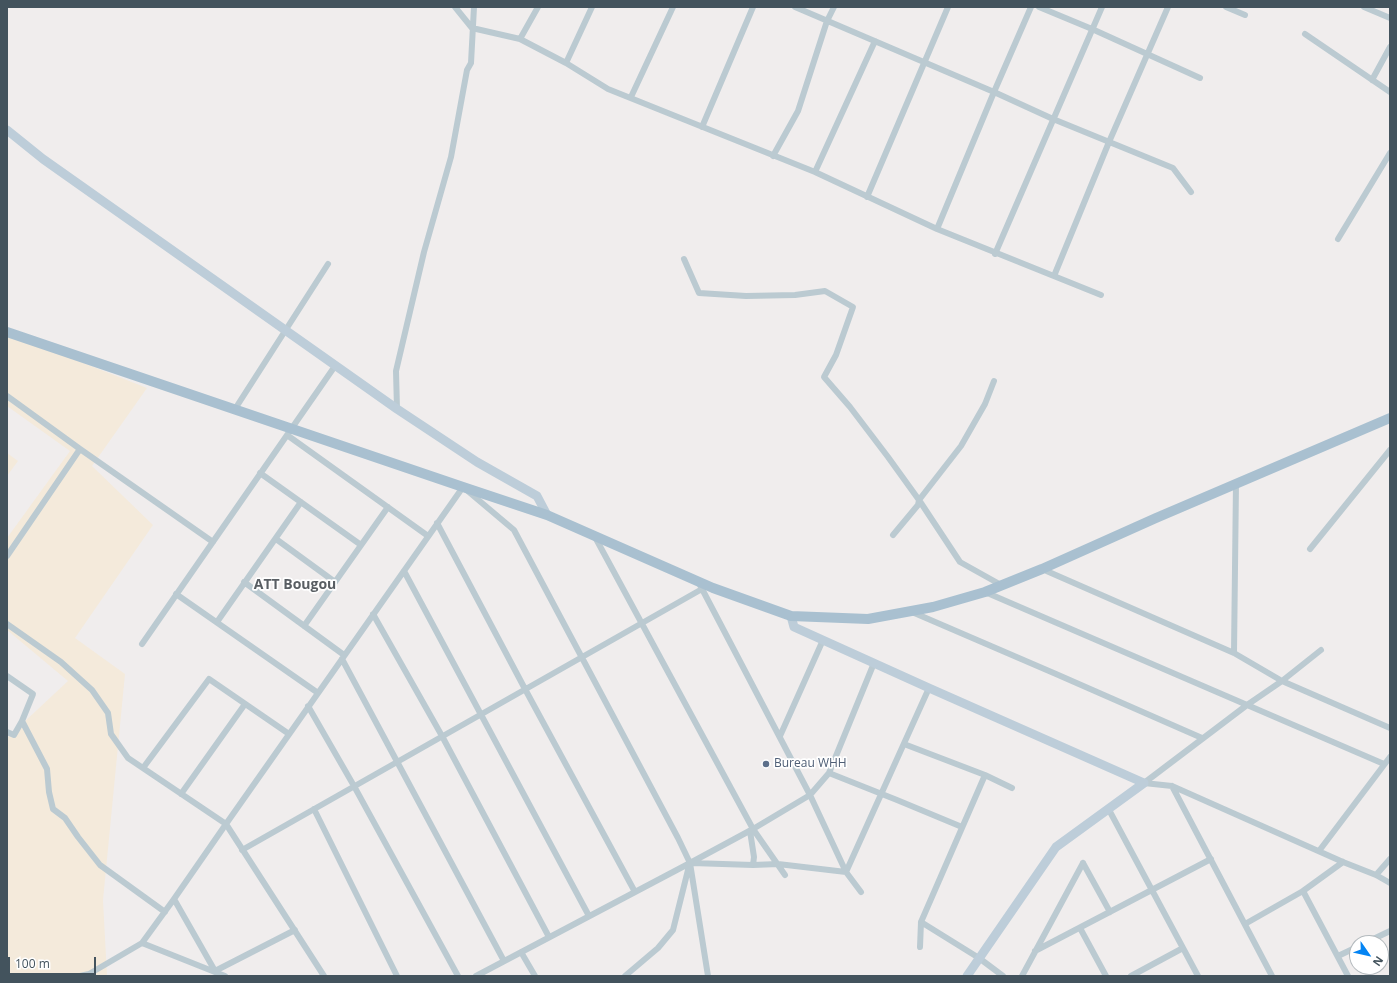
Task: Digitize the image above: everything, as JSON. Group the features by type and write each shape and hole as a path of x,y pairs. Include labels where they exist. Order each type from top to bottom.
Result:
{"main road":[{"path":"7,332 235,409 290,432 547,515 594,535 700,585 713,588 791,616 868,619 933,607 985,592 1042,570 1236,483 1390,418"}],"street":[{"path":"455,7 472,28 520,39 566,63 608,89 815,172 937,229 995,254 1054,276 1101,296"},
{"path":"397,410 396,371 424,252 451,157 467,70 471,63 474,7"},
{"path":"520,39 538,7"},
{"path":"566,63 592,7"},
{"path":"631,98 673,7"},
{"path":"702,127 753,7"},
{"path":"795,7 994,92 1053,119 1173,168 1192,192"},
{"path":"773,156 798,111 834,7"},
{"path":"867,197 948,7"},
{"path":"937,229 1031,7"},
{"path":"1038,7 1092,29 1200,78"},
{"path":"995,254 1102,7"},
{"path":"1054,276 1109,142 1149,54 1168,7"},
{"path":"1226,7 1245,15"},
{"path":"1364,7 1390,18"},
{"path":"1305,34 1390,92"},
{"path":"815,172 876,41"},
{"path":"1372,80 1390,47"},
{"path":"7,130 43,159 397,410 477,462 537,496 547,515"},
{"path":"1338,239 1390,153"},
{"path":"684,260 699,292 746,296 795,295 825,291 853,307 836,355 824,377 869,432 919,500 960,562 1003,586"},
{"path":"235,409 328,264"},
{"path":"142,644 335,366"},
{"path":"893,535 918,505 919,500 962,446 985,404 994,381"},
{"path":"7,396 213,542"},
{"path":"290,432 428,536"},
{"path":"7,556 80,449"},
{"path":"1310,549 1390,450"},
{"path":"260,474 361,545"},
{"path":"1234,653 1236,483"},
{"path":"80,976 89,974 142,943 166,912 308,706 463,487 514,530 690,863 708,976"},
{"path":"217,622 301,502"},
{"path":"304,626 388,507"},
{"path":"437,523 635,892"},
{"path":"594,535 752,830 785,875"},
{"path":"276,539 335,582"},
{"path":"1042,570 1234,653 1282,680 1390,728"},
{"path":"404,571 590,916"},
{"path":"244,582 343,657 397,762 504,961"},
{"path":"242,850 642,623 700,585 780,736 810,795 846,872 861,892"},
{"path":"985,592 1384,764"},
{"path":"176,594 318,693"},
{"path":"910,612 1202,738"},
{"path":"373,614 442,736 549,937"},
{"path":"791,616 794,627 930,688 1144,783 1172,786 1343,862 1376,875 1390,883"},
{"path":"7,624 61,662 92,690 108,713 111,734 128,758 226,824 324,976"},
{"path":"780,736 823,640"},
{"path":"967,976 1056,846 1144,783 1321,650"},
{"path":"476,976 752,830 810,795 829,773 874,663"},
{"path":"7,676 33,694 22,721 14,735 7,732"},
{"path":"144,768 209,679 289,734"},
{"path":"846,872 930,688"},
{"path":"181,794 245,704"},
{"path":"308,706 354,786 458,976"},
{"path":"22,721 47,769 49,792 53,809 65,818 100,865 166,912"},
{"path":"904,744 985,775 1012,788"},
{"path":"1319,851 1390,757"},
{"path":"829,773 962,827"},
{"path":"920,947 921,922 985,775"},
{"path":"1172,786 1272,976"},
{"path":"1108,808 1198,976"},
{"path":"314,809 397,976"},
{"path":"752,830 754,857 753,865"},
{"path":"1035,951 1211,859"},
{"path":"1376,875 1390,859"},
{"path":"1245,924 1303,891 1343,862"},
{"path":"690,863 753,865 778,864 846,872"},
{"path":"625,976 658,948 673,930 690,863"},
{"path":"1022,976 1083,863 1110,912"},
{"path":"1303,891 1348,976"},
{"path":"174,899 215,971"},
{"path":"921,922 979,958 1003,976"},
{"path":"1080,928 1106,976"},
{"path":"215,971 295,930"},
{"path":"142,943 225,976"},
{"path":"1131,976 1183,948"},
{"path":"1338,956 1349,951"},
{"path":"521,952 535,976"}],"sand":[{"path":"7,333 147,388 92,466 153,525 75,638 125,674 103,900 107,976 7,976 7,738 68,681 7,630 7,538 70,451 7,406"},
{"path":"7,453 18,461 7,476"}],"place":[{"name":"Bureau WHH","path":"766,764"}],"district":[{"name":"ATT Bougou","path":"295,585"}]}
